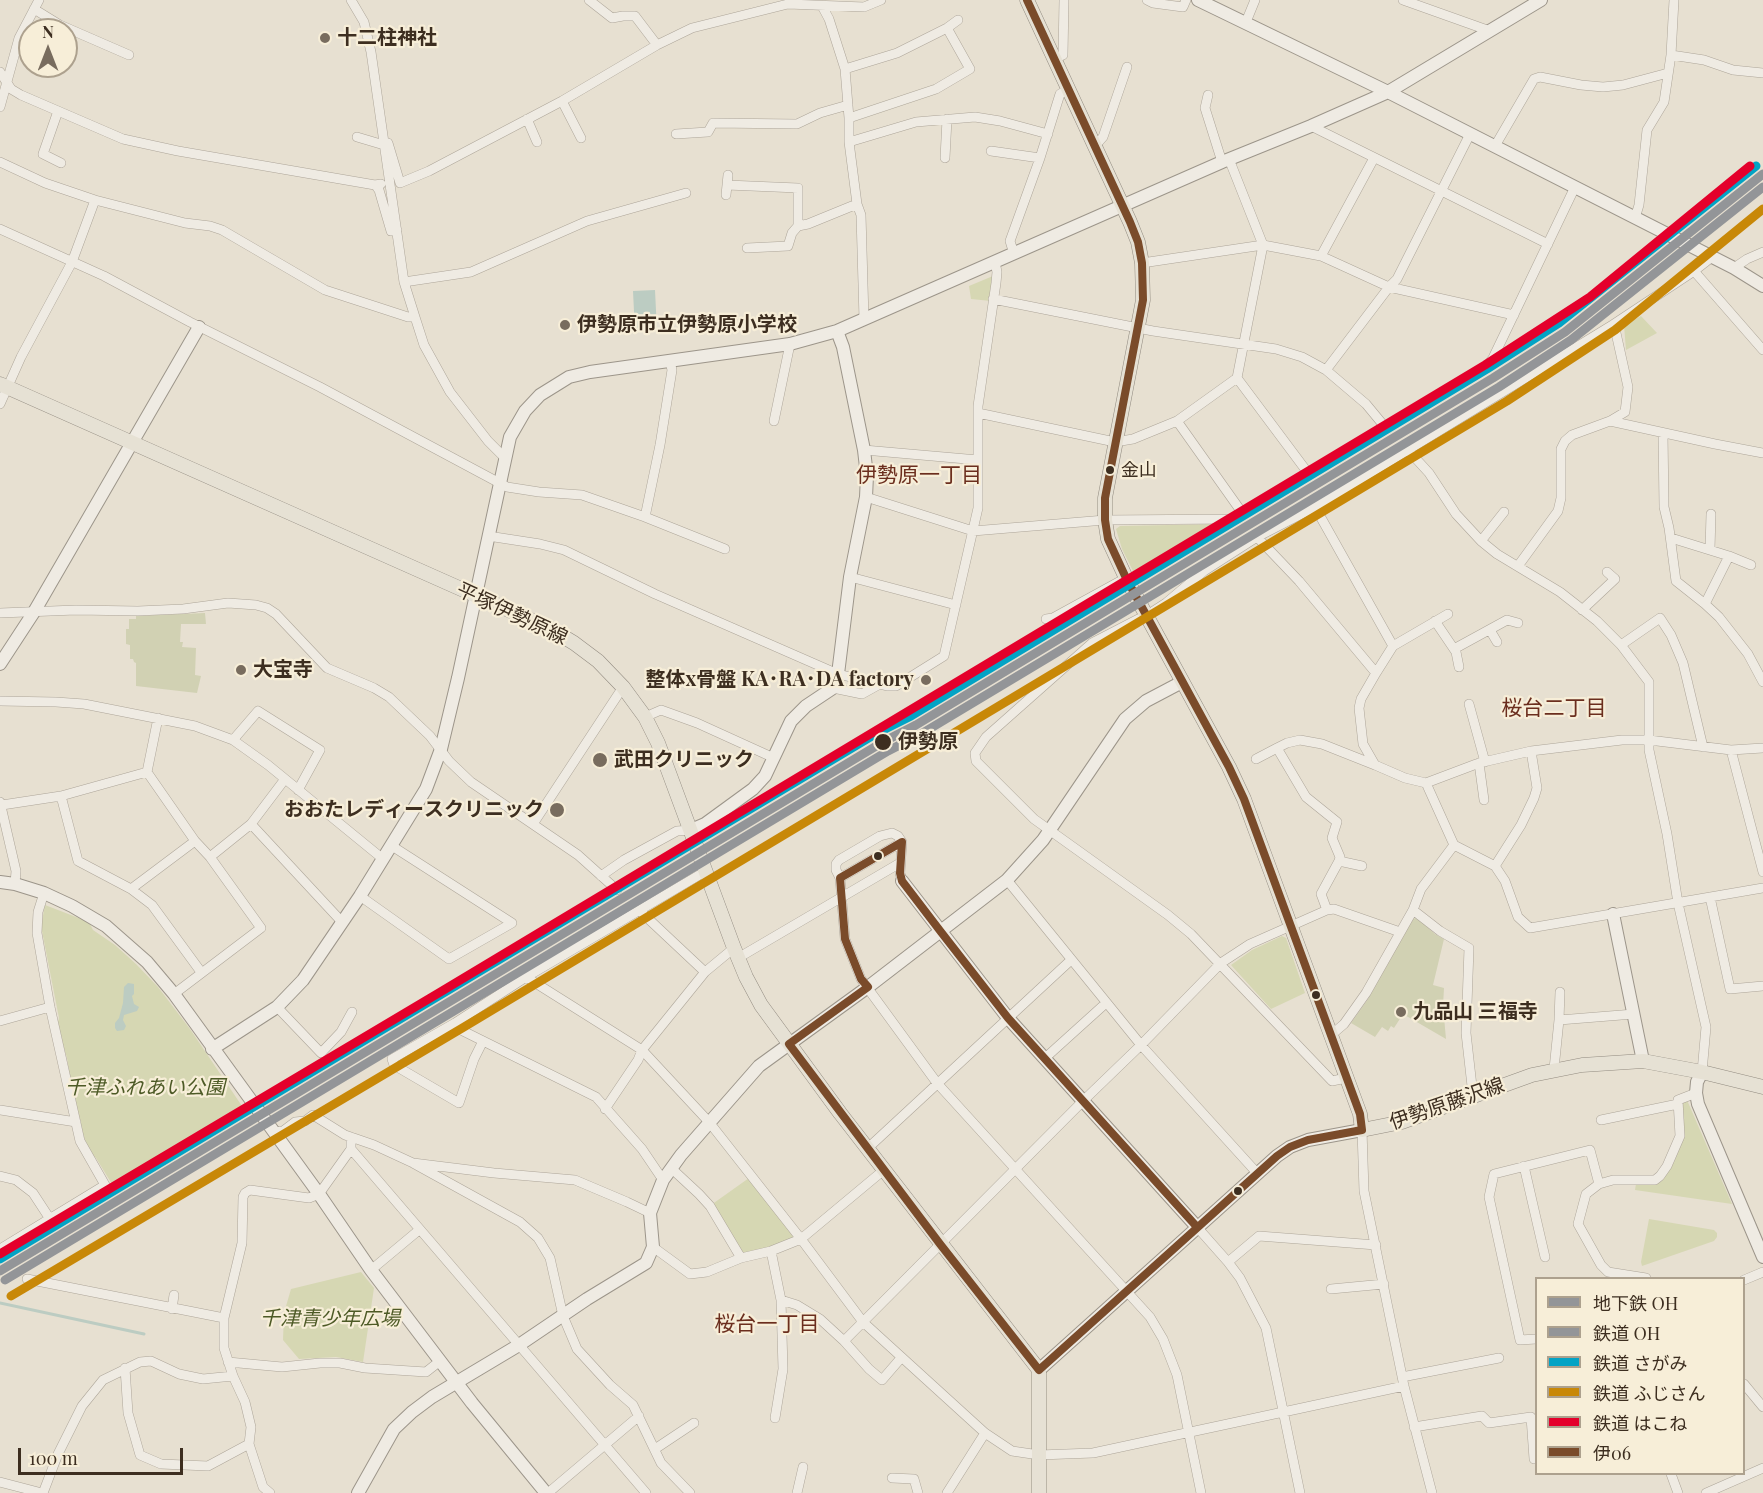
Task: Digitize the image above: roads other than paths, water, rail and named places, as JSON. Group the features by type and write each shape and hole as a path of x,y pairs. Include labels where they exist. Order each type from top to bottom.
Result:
{"main road":[{"path":"1027,0 1138,242 1142,263 1143,300 1104,498 1104,520 1108,539 1126,578"},
{"name":"平塚伊勢原線","path":"3,386 549,628 598,661 623,687 645,717 658,743 736,953 761,1005 940,1244 1039,1370"},
{"name":"伊勢原藤沢線","path":"1126,578 1244,799 1360,1114 1362,1130 1402,1122 1473,1095 1554,1069 1604,1062 1643,1061 1763,1087"},
{"path":"1039,1370 1039,1493"}],"street":[{"path":"0,107 19,38 39,0"},
{"path":"351,0 364,22 371,52 404,282 424,345 450,392 488,441 504,457"},
{"path":"589,0 612,18 635,16 657,45"},
{"path":"357,137 388,144 400,183 429,171 562,101 657,45 692,28 791,2 822,6 864,7 881,0"},
{"path":"1054,58 1063,55 1064,0"},
{"path":"1147,0 1183,7 1186,0"},
{"path":"1198,0 1495,146 1734,268 1763,286"},
{"path":"1245,22 1255,0"},
{"path":"1403,0 1490,31"},
{"path":"212,1049 278,1006 303,980 360,896 426,789 441,749 510,437 519,419 531,403 548,388 569,377 590,372 790,344 837,331 1388,92 1541,0"},
{"path":"1635,218 1639,205 1647,130 1664,102 1671,55 1674,0"},
{"path":"822,6 829,19 845,69 849,142 856,204 861,215 864,319"},
{"path":"34,9 60,25 129,55"},
{"path":"845,69 897,53 947,28 958,20"},
{"path":"849,118 936,89 970,69 947,28"},
{"path":"1671,55 1704,60 1733,70 1763,73"},
{"path":"1095,146 1103,137 1126,67"},
{"path":"0,72 11,89 21,96 123,139 150,146 378,184 391,231 398,230"},
{"path":"1495,146 1534,79 1540,77 1603,87 1623,85 1668,73"},
{"path":"1014,254 1010,242 1060,94 1069,89"},
{"path":"978,413 1115,442 1133,439 1176,421 1237,378 1263,245 1205,108 1208,95"},
{"path":"562,101 580,138"},
{"path":"676,134 708,132 713,123 797,124 820,113 848,105"},
{"path":"54,161 43,154 58,111"},
{"path":"849,142 916,122 975,117 1048,134"},
{"path":"527,119 537,142"},
{"path":"945,158 947,119"},
{"path":"1311,126 1548,243"},
{"path":"1326,370 1397,279 1470,134"},
{"path":"991,151 1040,158"},
{"path":"1320,256 1374,158"},
{"path":"0,162 45,183 95,200 222,230 325,290 408,317 415,317"},
{"path":"727,185 798,188 798,226"},
{"path":"866,497 973,531 1104,520 1234,519 1487,366 1494,358 1575,187"},
{"path":"404,282 471,272 587,221 686,194"},
{"path":"0,404 3,386 72,262 95,200"},
{"path":"747,248 788,246 792,233 798,226 856,204"},
{"path":"0,229 104,276 199,327 320,387 507,487 582,495 645,517 724,549"},
{"path":"1142,263 1263,245 1320,256 1389,287 1514,315"},
{"path":"780,247 780,257"},
{"path":"1734,268 1763,252"},
{"path":"1346,1078 1332,1081 1221,963 1168,915 1049,831 976,760 975,753 986,737 1092,643 1166,603 1203,572 1257,537 1314,507 1614,324 1694,271 1706,254"},
{"path":"488,536 564,550 676,604 838,674 896,686 944,656 956,605 978,508 978,413 997,272 995,262"},
{"path":"1694,271 1763,350"},
{"path":"993,299 1138,328 1276,349 1326,370 1366,404 1385,427"},
{"path":"1518,566 1558,511 1562,498 1561,449 1566,441 1572,435 1610,421 1625,412 1628,387 1614,324"},
{"path":"0,664 34,612 199,327"},
{"path":"601,876 624,860 677,831 691,830 705,824 753,789 765,776 786,731 798,714 833,688 838,674 850,577 866,497 867,476 864,450 843,347 837,331"},
{"path":"774,421 790,344"},
{"path":"645,517 660,445 672,370 670,361"},
{"path":"1237,378 1308,473"},
{"path":"1176,421 1243,514"},
{"path":"1610,421 1763,453"},
{"path":"1663,433 1664,507 1671,538 1676,581 1706,604 1748,654 1763,682"},
{"path":"864,450 978,459"},
{"path":"1408,450 1429,473 1456,514 1481,541 1497,554 1560,592 1582,610 1621,645 1649,682 1649,750 1667,834 1678,903 1706,1027 1702,1072 1697,1082 1698,1104 1763,1257"},
{"path":"1314,507 1393,646"},
{"path":"1481,541 1504,512"},
{"path":"1710,549 1711,514"},
{"path":"1257,537 1299,581 1376,673"},
{"path":"1671,538 1710,549 1751,565"},
{"path":"1706,604 1729,556"},
{"path":"850,577 956,605"},
{"path":"1046,619 1053,618 1126,578"},
{"path":"1582,610 1615,579"},
{"path":"0,613 138,611 183,609 228,603 267,608 276,614 327,668 389,697 430,736 449,761 471,782 578,855 617,890"},
{"path":"1375,765 1363,744 1359,708 1361,699 1393,646 1448,614"},
{"path":"1621,645 1660,618 1671,635 1683,663 1703,747"},
{"path":"1454,649 1507,620 1518,623"},
{"path":"1435,621 1454,649 1459,667"},
{"path":"1490,630 1497,642"},
{"path":"358,1493 394,1429 412,1412 646,1263 653,1247 650,1213 663,1180 709,1122 759,1066 868,987 1007,880 1049,831 1125,719 1146,701 1182,682"},
{"path":"833,688 862,694 880,684"},
{"path":"533,824 623,687"},
{"path":"0,701 84,704 195,726 233,740 383,859"},
{"path":"1469,704 1482,763 1484,800"},
{"path":"645,717 661,710 697,723 774,758"},
{"path":"233,740 258,711 320,750 298,790"},
{"path":"158,718 147,772 195,841 210,857 261,928 174,994"},
{"path":"1256,759 1287,742 1300,740 1322,744 1405,778 1426,783 1482,763 1531,751 1622,740 1649,740 1731,750 1763,748"},
{"path":"1277,748 1306,797 1335,815 1337,822 1332,838 1340,857 1321,894 1327,910"},
{"path":"1731,750 1763,872"},
{"path":"1495,866 1521,825 1534,798 1537,788 1531,751"},
{"path":"15,884 16,871 1,803 61,796 147,772"},
{"path":"210,857 251,824 285,779"},
{"path":"1426,783 1454,845 1495,866 1505,881 1518,917 1530,928 1763,888"},
{"path":"61,796 78,861 131,889 152,905 201,972"},
{"path":"251,824 342,922"},
{"path":"902,880 900,864 902,842 898,836 889,832 839,860 836,864 840,878 845,939 861,979 937,1083 1149,1317 1167,1347 1177,1375 1201,1493"},
{"path":"131,889 195,841"},
{"path":"840,878 902,842"},
{"path":"1330,1036 1344,1024 1366,993 1413,910 1427,880 1454,845"},
{"path":"360,896 449,959 512,923 392,846"},
{"path":"1339,861 1362,866"},
{"path":"605,1109 642,1050 705,972 736,953 842,899 900,864"},
{"path":"483,1041 459,1102 394,1065 392,1059 706,871"},
{"path":"885,872 902,880 1008,1018 1228,1262 1250,1295 1266,1328 1300,1493"},
{"path":"1007,880 1141,1045 1257,1173"},
{"path":"0,882 44,893 72,906 106,926 147,962 174,994 319,1194 371,1270 440,1361 547,1493 639,1416"},
{"path":"0,1249 105,1185 80,1141 50,1007 37,933 38,912 44,893"},
{"path":"1710,897 1730,989 1763,986"},
{"path":"844,1341 1221,963 1250,944 1327,910 1334,909 1400,932"},
{"path":"1413,910 1440,932 1469,948 1466,1033 1473,1095"},
{"path":"640,911 705,972"},
{"path":"1613,914 1643,1061"},
{"path":"868,1148 1071,960"},
{"path":"526,977 642,1050 709,1122 863,1322 985,1432 1012,1451 1039,1455 1093,1453 1285,1413 1499,1358"},
{"path":"1554,1069 1560,992"},
{"path":"1044,1059 1106,1003"},
{"path":"278,1006 321,1053 341,1032 352,1012"},
{"path":"0,1021 50,1007"},
{"path":"1559,1020 1634,1014"},
{"path":"455,1023 463,1031 596,1097 642,1149 663,1180"},
{"path":"1640,1277 1608,1272 1601,1265 1578,1224 1587,1194 1599,1184 1613,1180 1655,1179 1660,1176 1680,1136 1678,1100 1696,1093"},
{"path":"1601,1120 1678,1104"},
{"path":"0,1110 76,1122"},
{"path":"274,1132 283,1131 295,1122 313,1115 351,1137 413,1163 512,1217 538,1238 550,1258 563,1316 577,1349 633,1405 661,1462 690,1493"},
{"path":"1039,1370 1276,1156 1300,1143 1319,1137 1362,1130 1364,1191 1403,1381 1432,1493"},
{"path":"270,1493 263,1486 249,1444 251,1427 245,1402 224,1348 224,1318 242,1244 243,1197 245,1192 256,1190 309,1198 319,1194 351,1149 351,1137"},
{"path":"351,1149 646,1493"},
{"path":"1535,1339 1520,1340 1489,1197 1494,1174 1590,1150 1599,1184"},
{"path":"413,1163 575,1180 650,1213"},
{"path":"1524,1166 1531,1216 1546,1257 1534,1260"},
{"path":"671,1168 710,1206 741,1258"},
{"path":"653,1247 690,1274 707,1272 741,1258 771,1251 801,1239 885,1169"},
{"path":"0,1176 16,1180 33,1193 50,1219"},
{"path":"371,1270 419,1230"},
{"path":"1228,1262 1259,1236 1376,1245"},
{"path":"771,1251 781,1300 783,1369 775,1418"},
{"path":"1745,1279 1763,1272"},
{"path":"60,1286 63,1275"},
{"path":"27,1279 224,1318"},
{"path":"1330,1289 1384,1284"},
{"path":"116,1297 118,1287"},
{"path":"172,1309 174,1295"},
{"path":"781,1300 797,1305 820,1319 844,1341 868,1369 882,1380 901,1358"},
{"path":"0,1482 42,1493 82,1406 103,1380 125,1368 140,1362 151,1361 179,1374 203,1379 233,1376"},
{"path":"228,1362 282,1367 320,1363 340,1364 426,1372 440,1361"},
{"path":"125,1368 128,1413 140,1455 161,1464 208,1466 249,1444"},
{"path":"1745,1386 1763,1407"},
{"path":"1414,1427 1482,1416 1489,1423 1531,1417 1534,1459"},
{"path":"655,1449 694,1423"},
{"path":"947,1493 985,1432"},
{"path":"797,1493 803,1467"},
{"path":"1706,1493 1724,1489 1763,1468"},
{"path":"1672,1475 1678,1493"},
{"path":"892,1478 914,1479 918,1493"}],"waterway":[{"path":"0,1303 144,1334"}],"metro line":[{"name":"OH","path":"0,1271 1493,378 1565,332 1763,174"}],"rail line":[{"name":"はこね","path":"0,1254 1485,365 1590,297 1750,166"},
{"name":"さがみ","path":"0,1259 877,733 911,716 1487,369 1559,323 1756,166"},
{"name":"OH","path":"5,1280 1499,387 1571,340 1763,187"},
{"name":"ふじさん","path":"11,1296 1507,401 1615,330 1763,209"}],"place":[{"name":"十二柱神社","path":"325,38"},
{"name":"伊勢原市立伊勢原小学校","path":"565,325"},
{"name":"金山","path":"1110,470"},
{"name":"大宝寺","path":"241,670"},
{"name":"整体x骨盤 KA･RA･DA factory","path":"926,680"},
{"name":"伊勢原","path":"883,742"},
{"name":"武田クリニック","path":"600,760"},
{"name":"おおたレディースクリニック","path":"557,810"},
{"name":"九品山 三福寺","path":"1401,1012"}],"district":[{"name":"伊勢原一丁目","path":"919,475"},
{"name":"桜台二丁目","path":"1554,708"},
{"name":"桜台一丁目","path":"767,1324"}],"park label":[{"name":"千津ふれあい公園","path":"145,1088"},
{"name":"千津青少年広場","path":"330,1319"}]}
